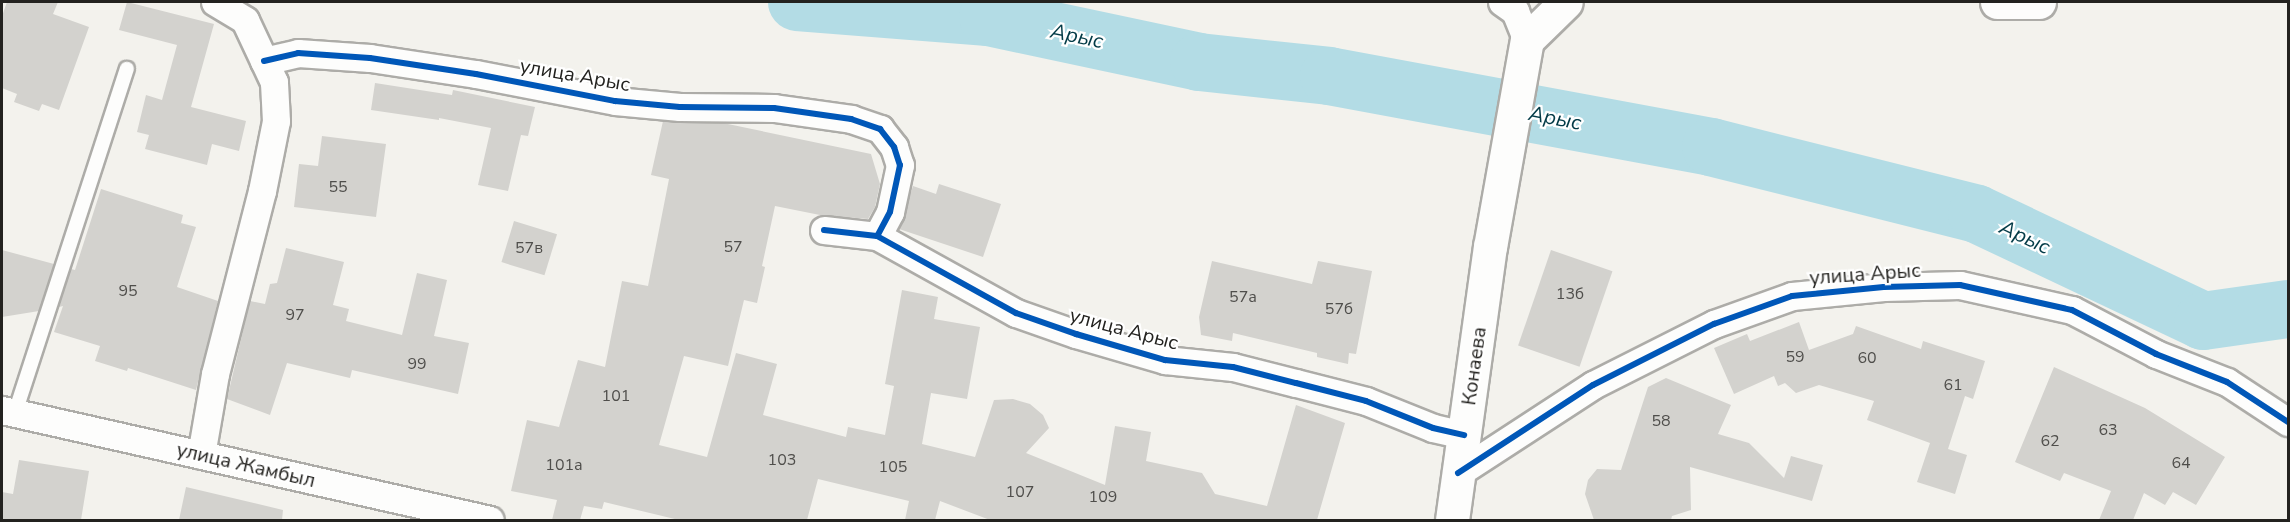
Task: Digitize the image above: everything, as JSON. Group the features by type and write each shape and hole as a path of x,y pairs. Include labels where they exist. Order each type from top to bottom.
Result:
{"street":[{"path":"201,455 215,374 262,191 276,121 274,82 245,20 215,2"},
{"path":"1502,2 1515,11 1527,40 1566,2"},
{"path":"1997,2 2039,2"},
{"name":"Конаева","path":"1452,520 1491,247 1527,40"},
{"name":"улица Арыс","path":"264,61 298,53 370,58 476,74 615,101 680,106 774,108 851,119 880,129 894,147 900,165 890,212 878,236"},
{"name":"улица Арыс","path":"824,230 878,236 1016,313 1076,334 1165,360 1233,366 1296,382 1366,401 1432,428 1464,435"},
{"name":"улица Арыс","path":"1458,473 1593,385 1714,324 1792,296 1884,287 1960,285 2072,310 2156,354 2227,382 2289,422"},
{"name":"улица Жамбыл","path":"8,411 490,520"}],"lane":[{"path":"8,411 127,69"}],"building":[{"path":"7,2 58,2 53,14 89,27 59,110 42,104 39,111 14,102 17,94 2,88 2,16"},
{"path":"127,2 214,24 191,107 246,121 239,151 212,144 207,165 145,149 149,135 137,132 146,95 162,100 177,45 119,30"},
{"path":"375,83 452,95 453,90 535,107 528,136 521,135 508,191 478,185 491,128 439,118 439,120 371,110"},
{"path":"663,121 723,123 871,154 880,184 875,207 868,219 820,215 775,206 762,266 765,267 757,303 744,300 728,366 684,356 659,445 707,457 736,353 777,364 763,415 846,437 848,427 885,435 894,386 885,384 902,290 938,297 934,319 980,327 967,399 931,393 922,444 975,457 994,400 1013,399 1030,404 1043,415 1049,428 1026,453 1105,485 1115,426 1151,432 1146,461 1202,473 1215,494 1267,506 1296,405 1345,423 1317,520 990,520 940,501 935,520 905,520 909,501 818,479 807,520 679,520 604,502 602,509 584,506 580,520 552,520 557,500 511,491 527,420 559,427 578,360 605,367 622,281 648,286 669,179 651,175"},
{"path":"322,136 386,144 376,217 294,207 299,164 318,166"},
{"path":"939,184 1001,204 983,257 899,229 913,186 936,194"},
{"path":"101,189 183,215 181,223 196,227 177,287 218,301 196,390 128,368 127,371 95,361 100,346 54,332 63,306 59,307 71,269 75,270"},
{"path":"514,221 557,234 544,275 501,262"},
{"path":"286,248 344,262 333,305 349,309 346,321 402,335 417,273 447,280 434,336 469,343 458,394 352,370 350,378 287,363 270,415 227,399 250,301 265,304 270,284 277,283"},
{"path":"2,250 54,264 39,311 2,317"},
{"path":"1551,250 1612,271 1580,367 1518,345"},
{"path":"1212,261 1312,284 1318,261 1372,271 1356,354 1349,353 1348,364 1317,357 1317,353 1233,333 1232,341 1201,335 1199,317"},
{"path":"1799,322 1809,350 1853,334 1856,326 1921,349 1923,341 1985,361 1973,399 1965,396 1948,449 1967,455 1955,494 1917,482 1930,443 1867,420 1874,401 1819,385 1796,393 1785,383 1778,386 1774,376 1734,394 1714,348 1747,334 1750,341"},
{"path":"2054,367 2145,408 2225,457 2196,505 2173,492 2165,505 2144,493 2133,520 2099,520 2111,491 2064,473 2060,481 2015,462"},
{"path":"1666,378 1731,405 1718,434 1749,443 1784,478 1791,456 1823,465 1812,501 1690,467 1691,510 1672,516 1671,520 1594,520 1585,494 1588,480 1597,469 1621,470 1648,387"},
{"path":"19,460 89,471 81,520 2,520 2,492 13,494"},
{"path":"186,487 283,510 282,520 179,520"}],"waterway":[{"name":"Арыс","path":"797,2 988,17 1199,62 1329,76 1711,147 1977,214 2203,321 2288,309"}],"cycle path":[{"path":"264,61 298,53 370,58 476,74 615,101 680,107 774,108 851,119 880,129 894,147 900,165 890,212 877,236"},
{"path":"824,230 877,236 1016,313 1076,334 1165,360 1233,367 1366,401 1433,428 1464,435"},
{"path":"1458,473 1593,385 1714,324 1792,296 1884,287 1960,285 2072,310 2156,354 2227,382 2288,422"}]}
